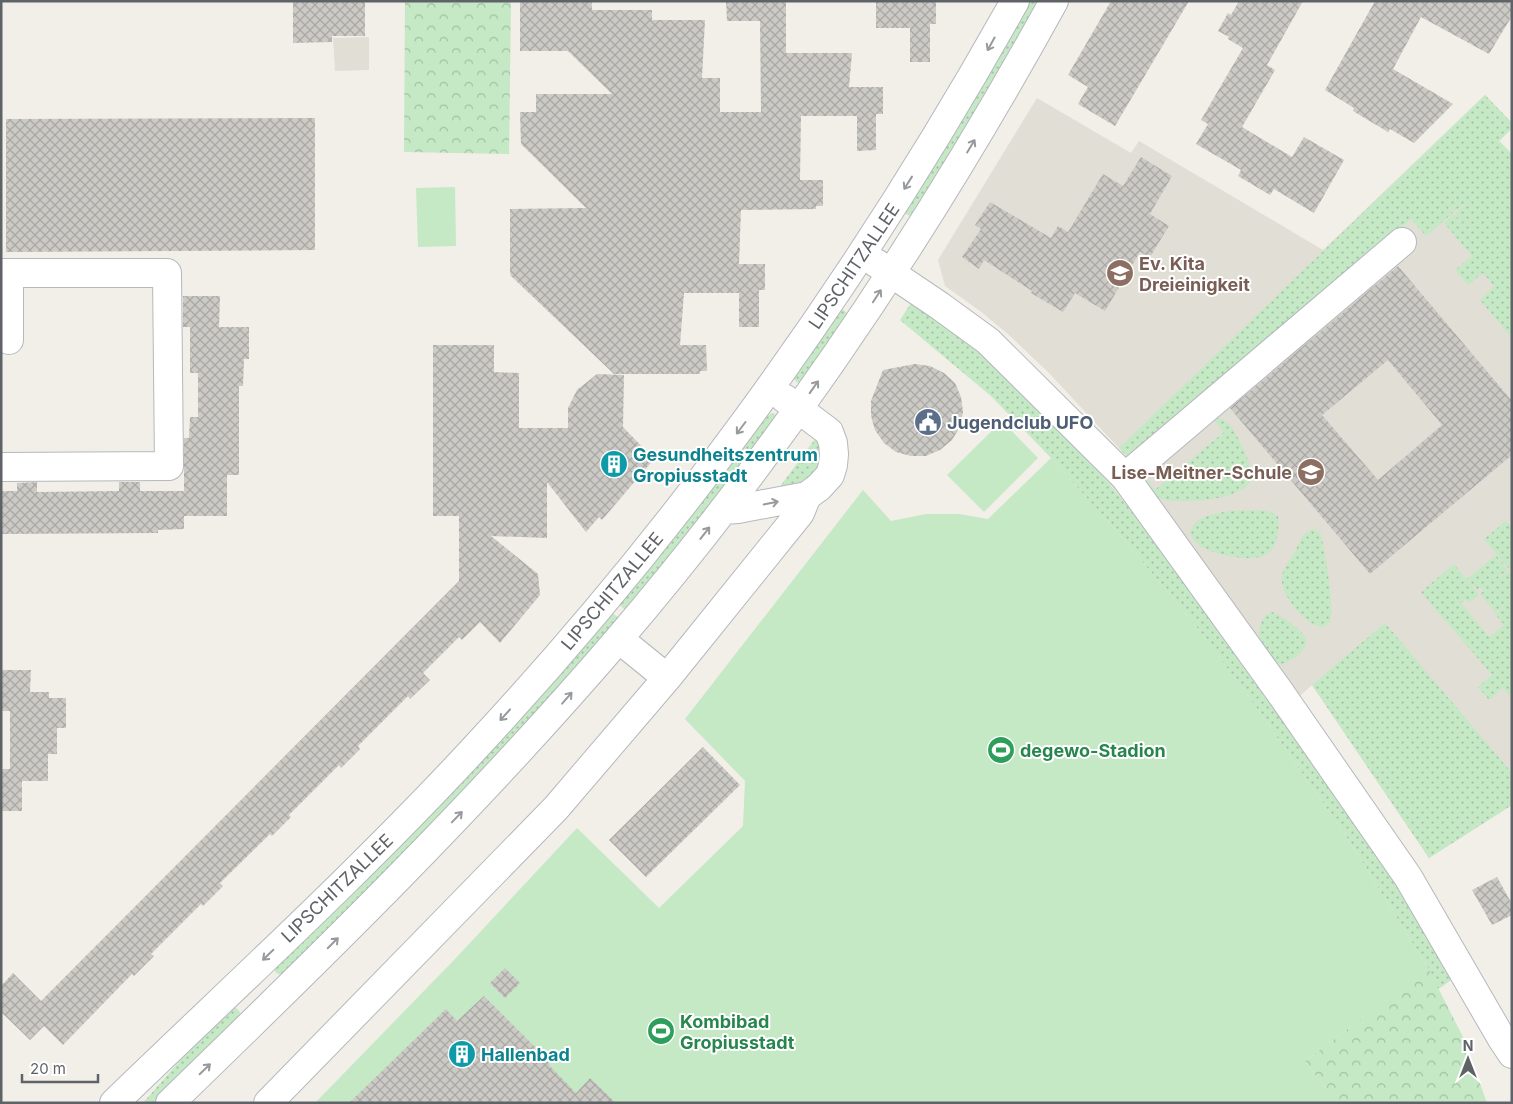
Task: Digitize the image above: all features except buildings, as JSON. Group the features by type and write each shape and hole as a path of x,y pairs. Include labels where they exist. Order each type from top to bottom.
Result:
{"street":[{"name":"LIPSCHITZALLEE","path":"114,1103 373,854 423,803 538,679 606,601 658,537 770,388 862,254 943,126 1015,1"},
{"name":"LIPSCHITZALLEE","path":"170,1103 271,1005 494,779 618,639 722,510 799,409 892,273 992,111 1054,1"},
{"path":"1125,477 1402,242"},
{"path":"862,254 988,341 1125,477 1279,691 1408,877 1512,1054"},
{"path":"1,466 169,466 167,273 5,273 8,340"},
{"path":"722,510 738,509 807,496 820,487 830,475 834,465 833,443 829,432 770,388"},
{"path":"268,1103 556,808 667,678 800,513 807,496"},
{"path":"618,639 667,678"},
{"path":"243,979 271,1005"}],"shaded area":[{"path":"369,37 369,70 335,71 333,38"},
{"name":"Lise-Meitner-Schule","path":"1485,95 1512,123 1512,128 1499,141 1512,154 1512,805 1429,858 1312,685 1282,712 1152,535 1104,477 1127,457 1049,373 1009,335 945,286 938,260 1037,98 1131,153 1139,141 1323,250"}],"green space":[{"path":"405,1 511,1 509,154 404,152"},
{"path":"1028,1 1041,1 913,218 903,212"},
{"path":"1485,95 1512,123 1512,128 1499,141 1512,154 1512,338 1480,300 1494,286 1483,273 1468,285 1455,270 1472,256 1444,223 1454,214 1466,227 1455,213 1465,205 1454,212 1449,207 1453,213 1426,236 1411,219 1128,458 1119,448"},
{"path":"455,187 456,246 418,247 416,188"},
{"path":"913,300 939,318 995,365 1091,462 1152,535 1346,807 1457,976 1337,1060 1326,1046 1428,968 1346,836 1251,700 1193,622 1113,527 1051,458 991,396 900,320"},
{"path":"840,308 850,315 801,383 798,383 793,378"},
{"path":"772,413 776,415 777,419 627,611 618,604 762,420"},
{"path":"1219,418 1230,425 1243,449 1251,474 1251,479 1246,486 1237,492 1208,500 1164,500 1149,493 1143,475 1155,490 1224,432 1213,419"},
{"path":"1002,421 1038,458 984,512 947,475"},
{"path":"819,437 821,440 821,458 818,470 810,479 798,485 779,488 815,439"},
{"name":"degewo-Stadion","path":"1051,458 1113,527 1193,622 1251,700 1346,836 1428,968 1305,1061 1327,1091 1327,1103 315,1103 455,959 577,828 659,908 743,826 745,781 685,719 863,490 891,521 926,514 959,514 988,519"},
{"path":"1246,510 1268,511 1278,516 1278,528 1274,545 1263,556 1245,558 1220,554 1208,550 1192,538 1191,530 1193,526 1204,517"},
{"path":"1506,521 1512,528 1512,567 1509,569 1484,539"},
{"path":"1310,530 1316,530 1321,534 1330,585 1331,617 1327,625 1321,626 1312,623 1294,607 1282,585 1284,569 1303,537"},
{"path":"1496,555 1508,570 1498,579 1509,571 1512,574 1512,699 1503,688 1489,700 1478,687 1492,675 1421,592 1454,564 1479,595 1469,603 1466,599 1461,603 1489,637 1504,625 1495,614 1506,605 1495,612 1480,594 1484,591 1480,587 1477,590 1467,579"},
{"path":"611,612 620,619 431,828 281,975 276,973 274,968"},
{"path":"1272,612 1296,627 1306,639 1301,652 1291,660 1281,664 1276,664 1267,654 1260,640 1260,625 1265,617"},
{"path":"1385,623 1512,773 1512,805 1429,858 1312,685"},
{"path":"1428,968 1464,1039 1487,1103 1327,1103 1327,1091 1305,1061"},
{"path":"230,1008 236,1008 240,1012 241,1017 155,1103 143,1103 184,1056"}],"place":[{"name":"Ev. Kita Dreieinigkeit","path":"1120,273"},
{"name":"Jugendclub UFO","path":"928,422"},
{"name":"Gesundheitszentrum Gropiusstadt","path":"614,464"},
{"name":"Lise-Meitner-Schule","path":"1311,472"},
{"name":"degewo-Stadion","path":"1001,750"},
{"name":"Kombibad Gropiusstadt","path":"661,1031"},
{"name":"Hallenbad","path":"462,1054"}]}
